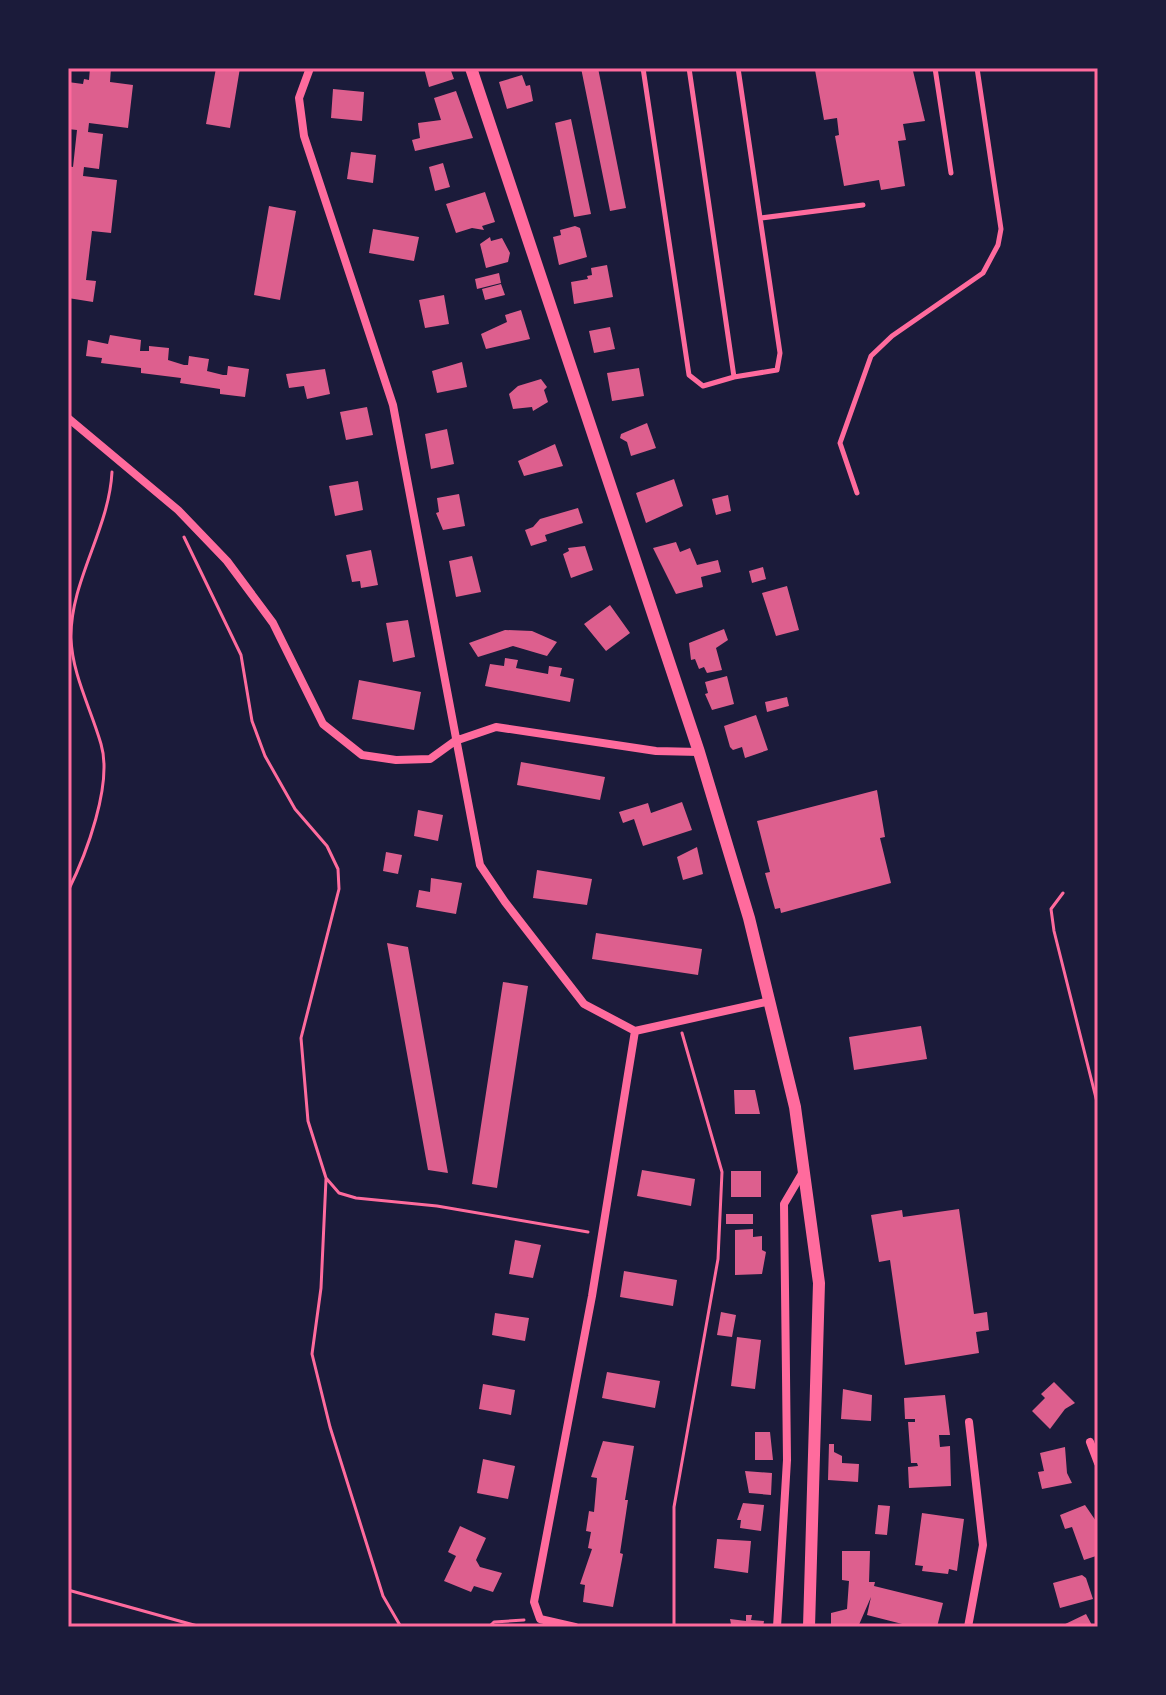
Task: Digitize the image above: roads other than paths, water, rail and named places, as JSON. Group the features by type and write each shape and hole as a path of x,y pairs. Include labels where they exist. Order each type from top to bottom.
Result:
{"street":[{"path":"310,68 299,98 304,136 393,405 480,865 584,1004 635,1031 770,1001"},
{"path":"471,68 699,752 770,1001 795,1107 819,1298 809,1627"},
{"path":"68,418 178,510 227,561 273,623 323,724 362,755 396,760 430,759 455,741 496,727 656,751 699,752"},
{"path":"575,1627 540,1619 534,1602 592,1296 635,1031"},
{"path":"777,1627 787,1460 784,1204 804,1170"},
{"path":"968,1627 983,1545 969,1422"},
{"path":"1090,1442 1098,1463"}],"lane":[{"path":"643,68 689,375 703,386 777,370 780,353 738,68"},
{"path":"689,68 734,377"},
{"path":"935,68 951,173"},
{"path":"857,493 840,443 871,356 892,336 983,273 998,245 1001,229 977,68"},
{"path":"761,218 863,205"}]}
